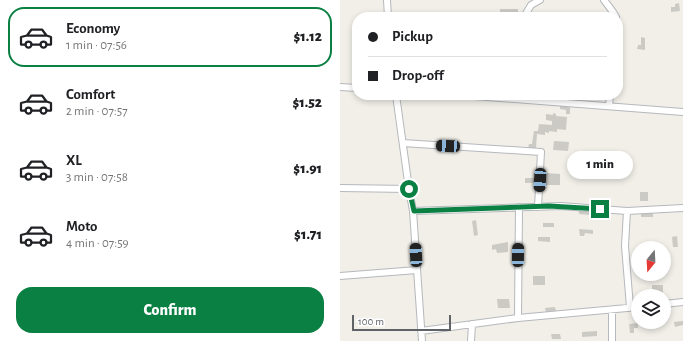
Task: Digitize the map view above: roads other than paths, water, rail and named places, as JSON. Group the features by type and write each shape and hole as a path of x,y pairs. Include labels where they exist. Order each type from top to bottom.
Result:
{"street":[{"path":"387,0 388,12"},
{"path":"527,12 531,5 540,0"},
{"path":"604,0 613,12"},
{"path":"340,87 352,88"},
{"path":"397,100 409,189 414,211 422,341"},
{"path":"532,100 683,112"},
{"path":"609,106 610,100"},
{"path":"403,143 541,152 538,207"},
{"path":"340,188 409,189"},
{"path":"414,211 560,206 626,211 683,208"},
{"path":"518,318 519,207"},
{"path":"421,331 518,318 612,310 630,307 625,246 626,211"},
{"path":"340,276 417,270"},
{"path":"671,303 683,302"},
{"path":"612,310 612,341"},
{"path":"471,341 472,324"}]}
